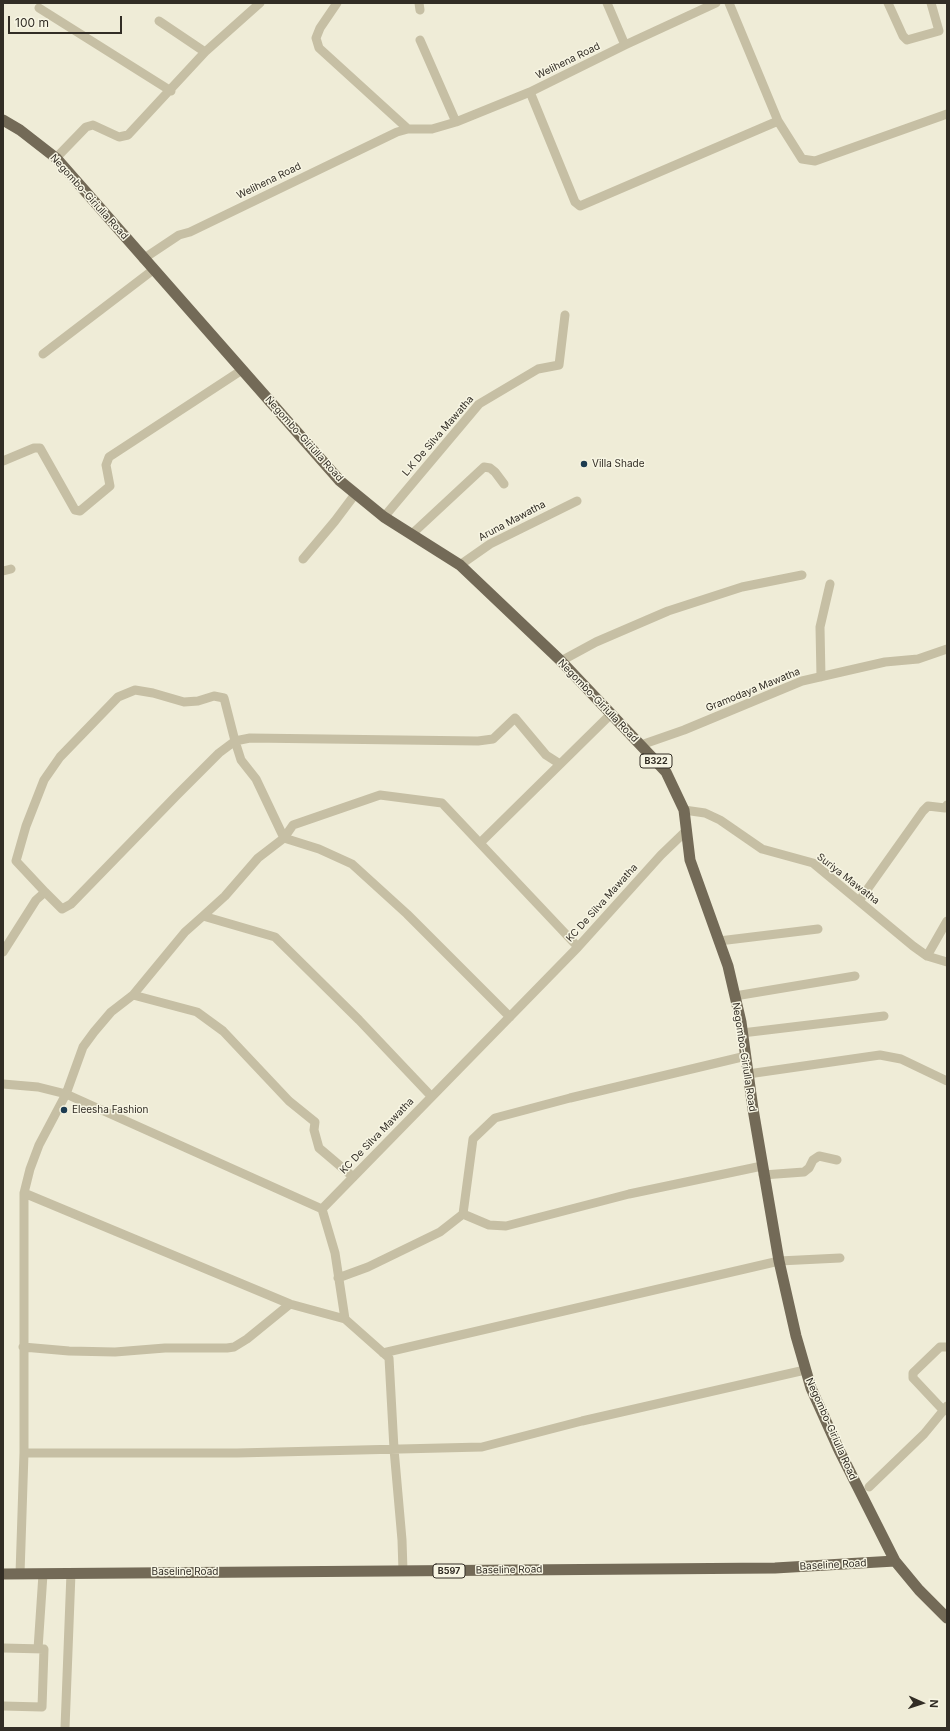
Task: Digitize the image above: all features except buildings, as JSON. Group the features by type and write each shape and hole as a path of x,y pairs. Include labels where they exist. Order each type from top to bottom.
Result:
{"main road":[{"name":"Negombo-Giriulla Road","path":"3,120 20,130 56,158 143,259 340,481 384,517 413,533 460,565 561,661 666,772 684,810 690,860 728,966 735,996 746,1056 762,1170 778,1261 805,1370 811,1388 839,1450 895,1561 919,1590 947,1618"},
{"name":"Baseline Road","path":"3,1574 180,1571 775,1568 895,1561"}],"street":[{"path":"337,3 320,28 316,38 319,48 408,129"},
{"path":"607,3 625,45"},
{"name":"Welihena Road","path":"143,259 179,235 190,232 397,132 408,129 432,129 456,122 530,92 625,45 716,3"},
{"path":"729,3 778,121 802,159 815,161 947,114"},
{"path":"888,3 903,36 907,40 939,31 940,29 931,3"},
{"path":"56,158 86,127 93,125 119,137 128,135 205,52 255,5"},
{"path":"39,8 170,91"},
{"path":"159,21 205,52"},
{"path":"420,40 456,122"},
{"path":"530,92 575,202 580,206 778,121"},
{"path":"43,354 153,270"},
{"name":"L.K De Silva Mawatha","path":"384,517 478,404 538,369 559,366 565,315"},
{"path":"3,460 34,448 40,448 75,510 80,511 110,486 106,465 109,458 242,370"},
{"path":"413,533 484,467 490,468 495,472 504,484"},
{"path":"303,558 356,494"},
{"name":"Aruna Mawatha","path":"460,565 490,544 577,500"},
{"path":"561,661 596,642 668,611 742,588 802,576"},
{"path":"821,677 820,627 830,584"},
{"name":"Gramodaya Mawatha","path":"641,745 684,730 802,681 885,662 918,659 947,649"},
{"path":"510,1017 407,914 352,864 319,849 284,838 256,779 241,760 235,741 224,698 214,696 198,701 184,702 153,693 135,690 118,697 60,757 44,780 26,826 16,861 62,908 71,904 219,753 235,741 250,738 478,741 493,739 515,718 546,755 560,764"},
{"path":"480,842 612,714"},
{"path":"20,1574 24,1453 24,1193 30,1169 39,1145 66,1094 83,1047 111,1012 133,995 185,932 225,896 258,858 284,838 293,825 380,795 442,803 578,947"},
{"path":"859,901 923,811 928,806 945,808 947,805"},
{"name":"Suriya Mawatha","path":"684,810 704,813 720,820 762,849 813,863 927,956 947,962"},
{"name":"KC De Silva Mawatha","path":"322,1209 352,1176 578,947 661,855 687,830"},
{"path":"3,952 36,900 45,892"},
{"path":"203,916 275,937 359,1020 431,1096"},
{"path":"927,956 947,920"},
{"path":"719,941 818,929"},
{"path":"735,996 855,976"},
{"path":"133,995 196,1012 223,1031 289,1101 315,1122 314,1130 320,1148 352,1176"},
{"path":"742,1033 884,1016"},
{"path":"748,1074 880,1055 901,1059 947,1081"},
{"path":"338,1278 368,1267 440,1232 464,1214 473,1139 495,1118 570,1098 746,1056"},
{"path":"3,1084 38,1087 66,1094 322,1209 335,1253 345,1319"},
{"path":"464,1214 489,1225 506,1226 629,1194 762,1170 804,1172 813,1160 819,1156 837,1160"},
{"path":"24,1193 290,1304 345,1319 389,1358 403,1571"},
{"path":"383,1353 778,1261 840,1258"},
{"path":"23,1347 69,1351 115,1352 165,1348 234,1347 247,1339 290,1304"},
{"path":"869,1487 924,1434 945,1409 913,1378 913,1373 940,1347 947,1347"},
{"path":"24,1453 237,1453 482,1447 582,1421 805,1370"},
{"path":"65,1728 71,1573"},
{"path":"38,1649 43,1574"},
{"path":"3,1648 44,1649 42,1707 3,1706"}],"place":[{"name":"Villa Shade","path":"584,464"},
{"name":"Eleesha Fashion","path":"64,1110"}]}
